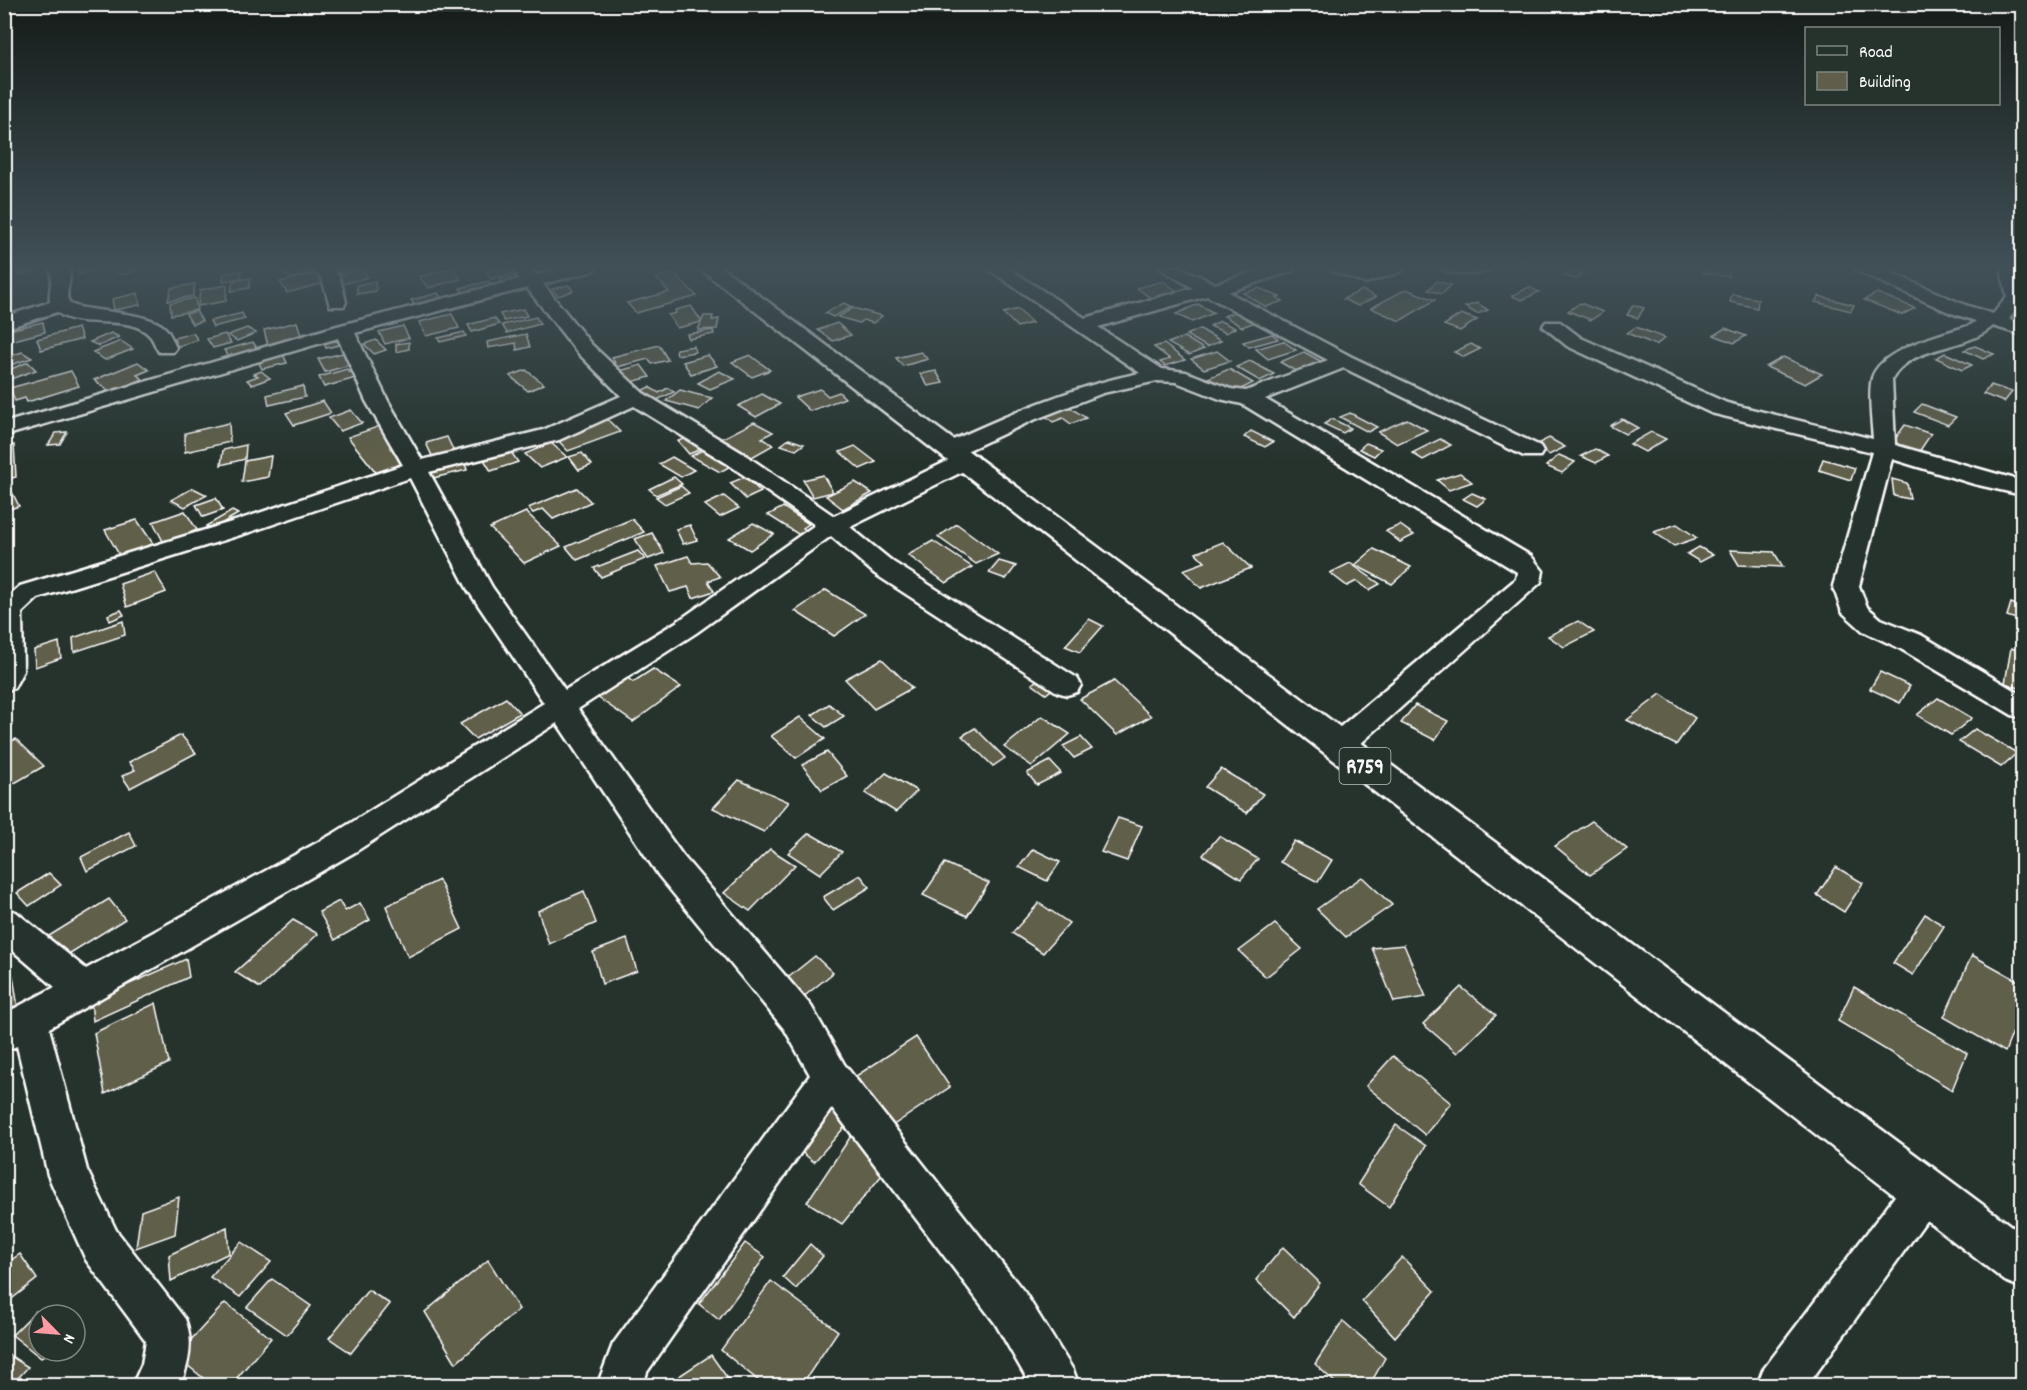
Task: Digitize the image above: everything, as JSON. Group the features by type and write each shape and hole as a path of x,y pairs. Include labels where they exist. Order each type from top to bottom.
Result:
{"main road":[{"name":"R759","path":"795,332 2022,1264"}],"street":[{"path":"158,332 166,348"},
{"path":"4,430 293,332"},
{"path":"347,332 376,401 416,468 481,590 559,706 671,866 798,1018 831,1077 1010,1308 1057,1386"},
{"path":"571,332 584,348 635,398 736,459 832,525 884,568 1067,685"},
{"path":"1093,332 1157,375"},
{"path":"1290,332 1345,361 1532,451"},
{"path":"1561,332 1574,342 1719,408 1884,448 1965,475 2022,488"},
{"path":"1967,332 1922,348 1889,366 1882,379 1884,448 1846,586 1855,612 1872,624 1911,642 2022,708"},
{"path":"1248,398 1345,361"},
{"path":"154,1386 163,1372 169,1335 100,1245 68,1174 16,1027 344,843 687,627 832,525 960,455 1023,416 1097,388 1157,375 1179,376 1227,395 1248,398 1522,562 1530,571 1528,582 1338,746"},
{"path":"4,681 9,671 9,611 29,592 244,526 416,468 551,435 635,398"},
{"path":"4,922 84,988"},
{"path":"620,1386 629,1360 831,1077"},
{"path":"1779,1386 1924,1190"}],"building":[{"path":"9,332 45,332 45,332 10,341"},
{"path":"64,332 79,332 82,339 41,350 37,339"},
{"path":"237,332 256,333 237,341 228,335"},
{"path":"264,332 300,332 302,338 268,346"},
{"path":"379,332 406,332 409,338 385,344"},
{"path":"424,332 443,332 426,336"},
{"path":"464,332 466,336 440,342 438,338"},
{"path":"713,332 714,334 689,339 687,334"},
{"path":"821,332 847,332 851,335 833,341"},
{"path":"1193,332 1205,332 1221,341 1207,347 1186,335"},
{"path":"1649,332 1665,338 1656,345 1627,333"},
{"path":"1719,332 1735,332 1746,336 1734,343 1714,335"},
{"path":"111,333 119,337 99,346 90,342"},
{"path":"193,333 198,340 175,347 170,339"},
{"path":"225,334 231,343 213,348 207,339"},
{"path":"526,334 530,347 517,350 516,343 488,348 487,342"},
{"path":"1272,334 1278,339 1249,347 1243,342"},
{"path":"343,336 347,343 326,348 323,341"},
{"path":"1184,337 1204,349 1189,355 1168,343"},
{"path":"376,340 386,350 374,354 364,344"},
{"path":"121,341 133,349 105,360 93,352"},
{"path":"1283,341 1296,350 1268,359 1256,349"},
{"path":"253,342 260,353 231,361 224,350"},
{"path":"409,342 409,349 396,352 396,344"},
{"path":"1164,344 1185,360 1165,366 1160,362 1170,359 1154,347"},
{"path":"1471,344 1480,349 1464,357 1454,352"},
{"path":"659,345 668,360 652,364 648,359 617,367 612,357"},
{"path":"694,346 695,352 677,355 676,349"},
{"path":"1975,346 1994,354 1983,359 1964,350"},
{"path":"351,351 357,363 325,372 318,359"},
{"path":"1217,351 1230,361 1204,369 1191,359"},
{"path":"22,352 32,358 4,367 4,358"},
{"path":"921,352 928,359 903,366 896,358"},
{"path":"1304,352 1326,364 1302,375 1280,362"},
{"path":"1945,353 1972,365 1962,370 1936,358"},
{"path":"283,354 287,363 262,369 258,361"},
{"path":"708,355 717,366 691,374 683,362"},
{"path":"750,355 770,370 752,377 732,362"},
{"path":"1783,357 1822,374 1805,384 1766,367"},
{"path":"1250,361 1274,374 1260,381 1236,367"},
{"path":"28,362 36,370 11,379 4,372"},
{"path":"138,362 149,370 137,375 143,379 110,392 94,380"},
{"path":"641,365 650,377 628,383 619,371"},
{"path":"347,369 349,372 355,370 359,377 324,387 319,377"},
{"path":"1229,369 1253,383 1233,393 1208,378"},
{"path":"526,370 544,384 528,391 510,376"},
{"path":"71,371 79,386 27,402 25,398 15,401 10,388"},
{"path":"261,371 270,378 252,385 247,380 258,376 254,374"},
{"path":"719,371 735,379 710,389 698,383"},
{"path":"936,371 943,383 928,386 920,374"},
{"path":"1991,385 2012,392 2004,402 1983,394"},
{"path":"303,386 305,397 269,405 267,395"},
{"path":"649,387 659,393 668,388 674,392 655,401 639,392"},
{"path":"820,389 828,396 839,392 845,398 810,411 795,397"},
{"path":"680,390 712,398 699,410 666,401"},
{"path":"762,394 780,404 756,417 738,406"},
{"path":"323,401 331,413 294,425 286,413"},
{"path":"1922,404 1956,417 1948,425 1914,412"},
{"path":"1068,406 1086,418 1071,424 1063,418 1053,422 1044,415"},
{"path":"351,410 362,423 340,431 329,418"},
{"path":"1350,413 1377,427 1368,432 1340,417"},
{"path":"605,417 620,432 568,451 554,436"},
{"path":"1332,419 1351,428 1343,433 1324,424"},
{"path":"1407,419 1427,430 1397,444 1378,432"},
{"path":"1622,419 1638,428 1625,434 1610,426"},
{"path":"754,422 773,432 762,438 773,445 752,457 721,439"},
{"path":"229,423 230,442 185,452 185,433"},
{"path":"1905,425 1931,434 1919,452 1893,442"},
{"path":"380,426 412,463 379,476 348,437"},
{"path":"1251,431 1273,442 1265,447 1244,437"},
{"path":"67,432 60,444 48,445 56,433"},
{"path":"1651,432 1666,439 1645,452 1630,444"},
{"path":"447,437 455,454 434,460 426,443"},
{"path":"690,437 701,449 689,454 678,441"},
{"path":"1549,438 1565,447 1549,455 1533,446"},
{"path":"789,439 804,444 796,450 781,445"},
{"path":"1440,439 1451,445 1423,460 1412,453"},
{"path":"551,443 567,457 540,468 525,454"},
{"path":"1366,443 1381,449 1374,456 1359,449"},
{"path":"14,445 16,477 4,480 4,447"},
{"path":"246,445 245,459 221,465 223,450"},
{"path":"855,446 876,462 860,469 840,452"},
{"path":"509,449 518,462 491,471 483,458"},
{"path":"704,449 734,464 720,472 691,456"},
{"path":"1595,449 1608,456 1596,463 1581,456"},
{"path":"582,453 592,465 579,470 569,457"},
{"path":"1559,455 1575,462 1562,473 1546,466"},
{"path":"271,456 268,477 242,482 245,461"},
{"path":"672,457 694,470 681,477 659,464"},
{"path":"464,459 467,470 433,478 431,467"},
{"path":"1823,459 1855,468 1851,480 1819,470"},
{"path":"1460,473 1472,482 1449,490 1437,480"},
{"path":"823,475 833,492 813,497 803,480"},
{"path":"674,477 682,484 656,495 649,489"},
{"path":"745,477 761,492 746,499 730,483"},
{"path":"1892,479 1907,483 1910,499 1894,496"},
{"path":"855,482 872,493 843,509 826,496"},
{"path":"9,486 19,506 4,511 4,488"},
{"path":"681,486 689,493 665,504 656,497"},
{"path":"193,488 207,495 185,507 171,500"},
{"path":"577,488 591,502 553,519 543,509 533,513 528,508"},
{"path":"1472,493 1486,499 1477,506 1463,499"},
{"path":"724,496 739,508 720,517 705,505"},
{"path":"216,498 223,510 203,517 196,505"},
{"path":"783,507 809,524 803,528 812,534 804,538 768,515"},
{"path":"185,511 197,530 164,543 153,522"},
{"path":"232,511 238,514 212,529 206,526"},
{"path":"526,512 561,546 524,563 490,528"},
{"path":"632,519 644,532 577,560 566,547"},
{"path":"137,520 154,545 121,558 105,530"},
{"path":"753,523 774,534 750,550 729,538"},
{"path":"957,524 998,554 976,564 938,537"},
{"path":"1677,524 1697,538 1674,546 1654,532"},
{"path":"690,525 697,540 683,544 676,529"},
{"path":"1400,525 1414,535 1400,542 1386,531"},
{"path":"652,533 664,553 648,559 635,539"},
{"path":"933,541 972,567 946,583 908,555"},
{"path":"1223,542 1251,568 1201,588 1183,570 1205,562 1196,553"},
{"path":"1699,547 1713,555 1700,562 1687,554"},
{"path":"1374,549 1411,567 1392,584 1355,565"},
{"path":"1730,550 1774,552 1783,567 1739,565"},
{"path":"638,551 645,559 601,577 594,568"},
{"path":"688,556 692,563 707,562 720,577 708,581 714,591 693,598 688,587 670,592 657,566"},
{"path":"999,561 1016,566 1006,579 989,573"},
{"path":"1350,563 1380,584 1369,590 1357,581 1347,586 1330,573"},
{"path":"155,572 166,592 127,607 120,584"},
{"path":"826,590 865,614 834,636 795,611"},
{"path":"2011,603 2022,607 2022,621 2007,616"},
{"path":"121,610 124,615 110,621 108,615"},
{"path":"1089,619 1103,626 1080,652 1065,646"},
{"path":"123,621 125,635 74,652 73,638"},
{"path":"1578,621 1594,632 1564,647 1548,636"},
{"path":"59,642 61,658 35,667 34,650"},
{"path":"2011,648 2022,652 2022,689 2005,683"},
{"path":"882,659 912,688 874,709 845,679"},
{"path":"653,669 681,687 633,722 597,697 625,676 633,682"},
{"path":"1880,672 1910,686 1900,703 1870,689"},
{"path":"1045,674 1059,684 1046,694 1032,684"},
{"path":"1114,681 1151,716 1117,735 1080,699"},
{"path":"1661,694 1695,718 1676,745 1627,720"},
{"path":"506,698 520,713 475,739 460,724"},
{"path":"1938,698 1972,718 1951,735 1917,715"},
{"path":"829,704 844,716 826,727 812,715"},
{"path":"1415,705 1448,721 1435,740 1401,723"},
{"path":"1042,716 1070,734 1032,766 1004,747"},
{"path":"800,717 825,739 796,758 771,736"},
{"path":"975,728 1005,758 993,766 962,736"},
{"path":"1975,729 2017,753 2001,767 1959,742"},
{"path":"181,735 196,753 130,788 122,776 135,770 129,762"},
{"path":"1081,737 1092,749 1074,758 1063,746"},
{"path":"16,739 44,766 6,788 4,745"},
{"path":"827,752 847,776 822,790 802,765"},
{"path":"1050,761 1061,773 1037,785 1027,773"},
{"path":"1221,769 1263,794 1247,813 1205,787"},
{"path":"886,773 917,791 896,812 865,793"},
{"path":"739,780 789,802 764,832 713,808"},
{"path":"1118,818 1142,826 1127,861 1101,852"},
{"path":"1592,821 1627,849 1590,875 1555,846"},
{"path":"129,832 136,846 87,871 81,857"},
{"path":"809,833 842,852 820,874 788,853"},
{"path":"1219,836 1258,859 1241,879 1203,855"},
{"path":"1294,841 1332,860 1318,882 1280,862"},
{"path":"770,849 795,865 750,911 724,893"},
{"path":"1033,849 1060,862 1047,881 1019,867"},
{"path":"945,863 989,883 967,916 923,895"},
{"path":"1836,867 1863,883 1844,912 1817,895"},
{"path":"49,873 61,885 29,906 17,893"},
{"path":"860,875 870,887 833,910 823,897"},
{"path":"1362,877 1392,905 1346,937 1317,909"},
{"path":"439,880 462,929 408,957 386,906"},
{"path":"584,891 596,923 549,944 538,911"},
{"path":"109,899 125,919 59,960 44,939"},
{"path":"339,901 345,911 360,903 370,920 335,940 319,912"},
{"path":"1039,903 1069,923 1043,953 1012,933"},
{"path":"1925,914 1944,926 1913,975 1893,963"},
{"path":"293,920 318,934 260,988 235,972"},
{"path":"1275,924 1302,949 1266,977 1239,951"},
{"path":"627,939 637,971 602,984 593,952"},
{"path":"1404,945 1426,997 1394,1002 1372,948"},
{"path":"1972,955 2022,983 2022,1009 2005,1052 1944,1017"},
{"path":"815,956 833,973 802,998 785,980"},
{"path":"186,959 189,977 93,1021 91,1001"},
{"path":"13,976 19,1014 4,1021 4,980"},
{"path":"1461,987 1496,1015 1457,1053 1423,1024"},
{"path":"1854,987 1967,1053 1952,1090 1838,1021"},
{"path":"156,1003 169,1063 105,1094 94,1033"},
{"path":"916,1037 950,1087 889,1128 856,1076"},
{"path":"1393,1056 1451,1103 1425,1135 1366,1086"},
{"path":"828,1105 849,1122 814,1162 793,1145"},
{"path":"1396,1125 1426,1146 1389,1207 1358,1184"},
{"path":"851,1136 886,1170 842,1224 807,1202"},
{"path":"179,1197 175,1234 136,1248 141,1211"},
{"path":"227,1227 229,1253 171,1281 169,1255"},
{"path":"241,1242 271,1262 240,1297 210,1277"},
{"path":"745,1243 765,1257 719,1320 699,1304"},
{"path":"810,1244 823,1256 796,1289 783,1277"},
{"path":"1283,1247 1320,1283 1294,1317 1256,1280"},
{"path":"20,1254 37,1279 4,1305 4,1265"},
{"path":"1402,1257 1435,1291 1395,1337 1362,1301"},
{"path":"488,1260 519,1309 456,1363 425,1312"},
{"path":"272,1279 311,1306 287,1335 247,1307"},
{"path":"771,1281 838,1331 801,1386 765,1386 721,1350"},
{"path":"368,1290 390,1304 351,1353 329,1338"},
{"path":"225,1303 271,1338 230,1386 213,1386 176,1356"},
{"path":"27,1320 27,1347 12,1335"},
{"path":"1343,1321 1385,1358 1369,1386 1339,1386 1315,1364"},
{"path":"6,1353 28,1367 11,1386 4,1386"},
{"path":"711,1355 733,1386 664,1386"}]}
